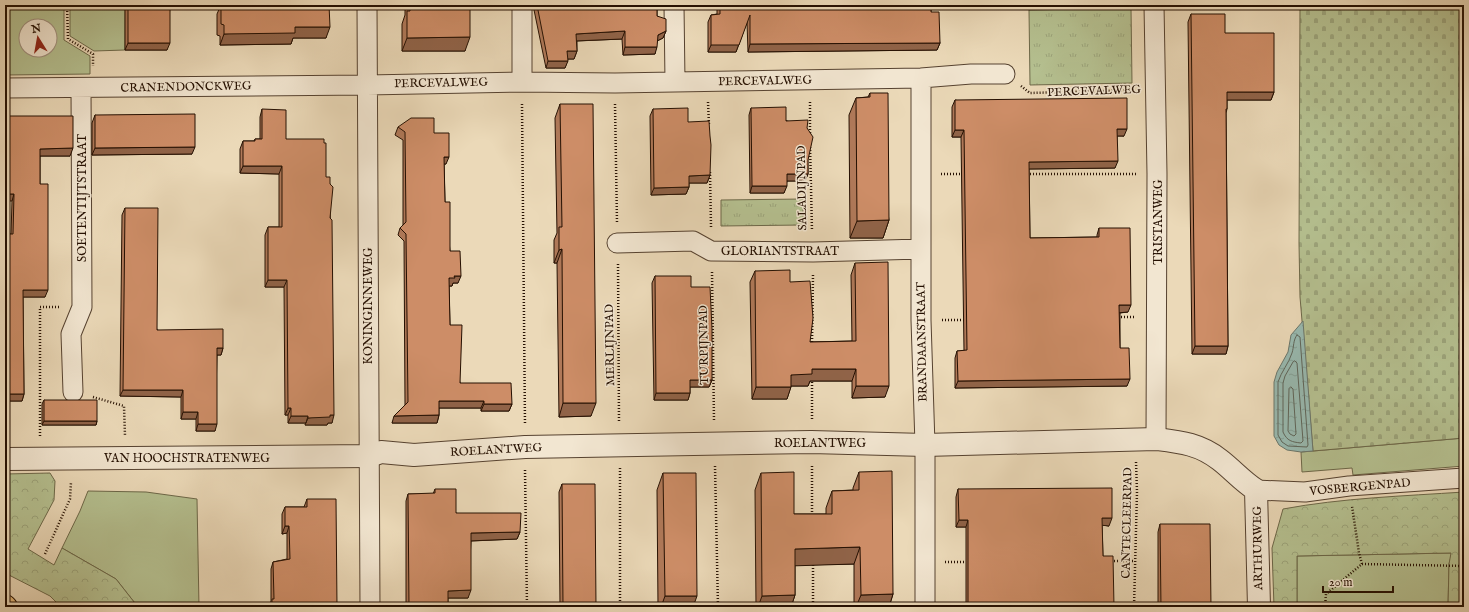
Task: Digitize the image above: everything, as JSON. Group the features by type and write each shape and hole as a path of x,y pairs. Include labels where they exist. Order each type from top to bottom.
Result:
{"street":[{"name":"KONINGINNEWEG","path":"367,5 368,456 370,607"},
{"path":"522,5 522,82"},
{"path":"674,5 675,82"},
{"name":"TRISTANWEG","path":"1146,439 1158,316 1158,174 1154,5"},
{"name":"PERCEVALWEG","path":"368,85 522,82 708,82 921,78 1005,74"},
{"name":"BRANDAANSTRAAT","path":"921,78 921,320 925,445 924,607"},
{"name":"CRANENDONCKWEG","path":"5,88 368,85"},
{"name":"SOETENTIJTSTRAAT","path":"73,392 71,334 82,307 87,88"},
{"name":"GLORIANTSTRAAT","path":"617,243 693,241 711,251 813,252 921,249"},
{"name":"ROELANTWEG","path":"368,456 381,452 414,455 525,447 812,442 925,445 1146,439 1186,442 1204,450 1220,460 1244,482 1256,490"},
{"name":"VAN HOOCHSTRATENWEG","path":"5,459 368,456"},
{"name":"VOSBERGENPAD","path":"1256,490 1305,492 1349,486 1464,478"},
{"name":"ARTHURWEG","path":"1256,490 1259,607"}],"path":[{"path":"67,5 68,39 93,54 87,88"},
{"name":"PERCEVALWEG","path":"1005,74 1030,93 1156,90"},
{"name":"SALADIJNPAD","path":"809,80 813,252 812,347"},
{"path":"522,82 527,607"},
{"path":"708,82 709,128"},
{"name":"MERLIJNPAD","path":"615,83 620,445 620,607"},
{"name":"TURPIJNPAD","path":"710,166 718,607"},
{"path":"921,174 968,174"},
{"path":"1023,174 1158,174"},
{"path":"40,459 40,307 82,307"},
{"path":"1110,317 1158,316"},
{"path":"921,320 968,320"},
{"path":"812,371 812,521"},
{"path":"73,392 124,406 125,459"},
{"name":"CANTECLEERPAD","path":"1134,607 1137,492 1146,439"},
{"path":"45,554 70,499 71,459"},
{"path":"1349,486 1362,564"},
{"path":"813,560 813,607"},
{"path":"1106,561 1135,561"},
{"path":"925,562 970,562"},
{"path":"1325,607 1326,594 1362,564 1464,566"}],"green space":[{"path":"5,5 64,5 64,40 90,56 90,74 5,75"},
{"path":"70,5 125,5 125,50 94,51 70,36"},
{"path":"1300,5 1464,5 1464,438 1313,451 1300,297"},
{"path":"1131,8 1132,83 1030,85 1029,10"},
{"path":"803,199 803,225 721,226 721,200"},
{"path":"1464,438 1464,466 1353,475 1352,468 1302,472 1301,452"},
{"path":"50,473 55,481 54,500 28,549 54,565 62,548 116,579 138,607 61,607 50,596 5,573 5,474"},
{"path":"88,491 146,492 197,499 199,607 138,607 116,579 62,548"},
{"path":"1464,492 1464,607 1448,607 1449,564 1451,553 1297,556 1297,607 1274,607 1272,548 1283,509 1328,502"},
{"path":"1452,553 1449,564 1448,607 1297,607 1297,556"}],"water":[{"path":"1303,321 1313,451 1301,452 1287,450 1279,445 1274,436 1274,382 1277,372 1288,352 1291,335"}],"building":[{"path":"128,5 170,5 170,43 128,43"},
{"path":"221,5 329,5 330,27 295,27 295,33 224,34 224,25 221,24"},
{"path":"410,5 470,5 470,37 407,38 407,11 410,11"},
{"path":"537,5 657,5 657,16 666,19 666,31 658,35 657,47 625,47 625,31 576,34 577,51 567,51 568,61 548,61"},
{"path":"720,5 931,5 931,12 939,12 940,43 750,44 750,15 739,45 711,45 711,15 720,14"},
{"path":"1191,14 1225,14 1225,33 1274,33 1274,92 1227,92 1228,346 1195,346"},
{"path":"870,93 888,93 889,220 857,221 856,98 870,97"},
{"path":"1127,98 1127,129 1117,129 1118,161 1029,162 1030,238 1099,237 1099,228 1130,228 1131,305 1119,305 1120,348 1129,348 1130,379 958,381 957,351 967,350 964,130 955,130 955,100"},
{"path":"560,104 593,104 596,403 563,403 562,249 559,250 559,227 562,227"},
{"path":"786,107 786,121 808,120 807,128 813,137 808,160 808,174 787,174 787,186 752,186 751,108"},
{"path":"688,108 688,122 709,121 711,145 710,175 689,176 689,187 654,188 653,109"},
{"path":"262,109 286,110 286,139 324,139 324,143 326,143 326,177 330,177 330,184 333,187 330,218 332,220 334,415 330,415 330,417 308,418 308,416 291,416 291,408 288,408 287,280 268,280 268,227 282,227 282,166 243,166 243,141 255,141 255,139 262,139"},
{"path":"195,114 195,147 95,148 95,115"},
{"path":"5,116 73,116 73,148 40,149 40,184 48,184 48,290 23,290 24,394 5,394 5,234 13,234 14,194 5,194"},
{"path":"411,118 434,118 434,133 449,133 449,157 444,157 445,202 450,202 450,251 460,251 461,276 449,278 450,325 462,325 460,383 511,383 512,404 484,404 484,401 439,401 439,415 394,416 408,402 406,234 400,228 406,222 405,132 398,127"},
{"path":"125,208 158,208 157,330 223,329 223,348 217,348 217,424 198,424 198,412 183,412 183,390 123,390"},
{"path":"888,262 889,386 856,386 856,369 812,369 812,374 791,375 791,387 756,387 755,271 790,270 790,282 810,281 813,318 810,342 856,341 855,263"},
{"path":"655,276 691,276 691,287 710,287 712,380 690,380 690,393 656,393"},
{"path":"44,400 97,400 97,421 44,421"},
{"path":"892,471 893,594 861,595 860,547 795,549 795,595 762,596 761,473 794,472 794,514 832,514 832,491 859,490 859,472"},
{"path":"663,473 696,473 697,596 665,596"},
{"path":"562,484 595,484 596,607 560,607 563,606"},
{"path":"1112,488 1112,518 1102,518 1103,556 1113,556 1114,607 975,607 975,603 968,603 968,520 959,520 958,489"},
{"path":"435,489 456,489 456,513 521,513 520,532 471,533 471,590 448,591 448,607 409,607 408,494 435,493"},
{"path":"307,499 336,499 337,607 272,607 272,599 274,599 273,562 290,559 289,526 285,526 285,507 307,507"},
{"path":"1160,524 1210,524 1211,607 1161,607"}]}
